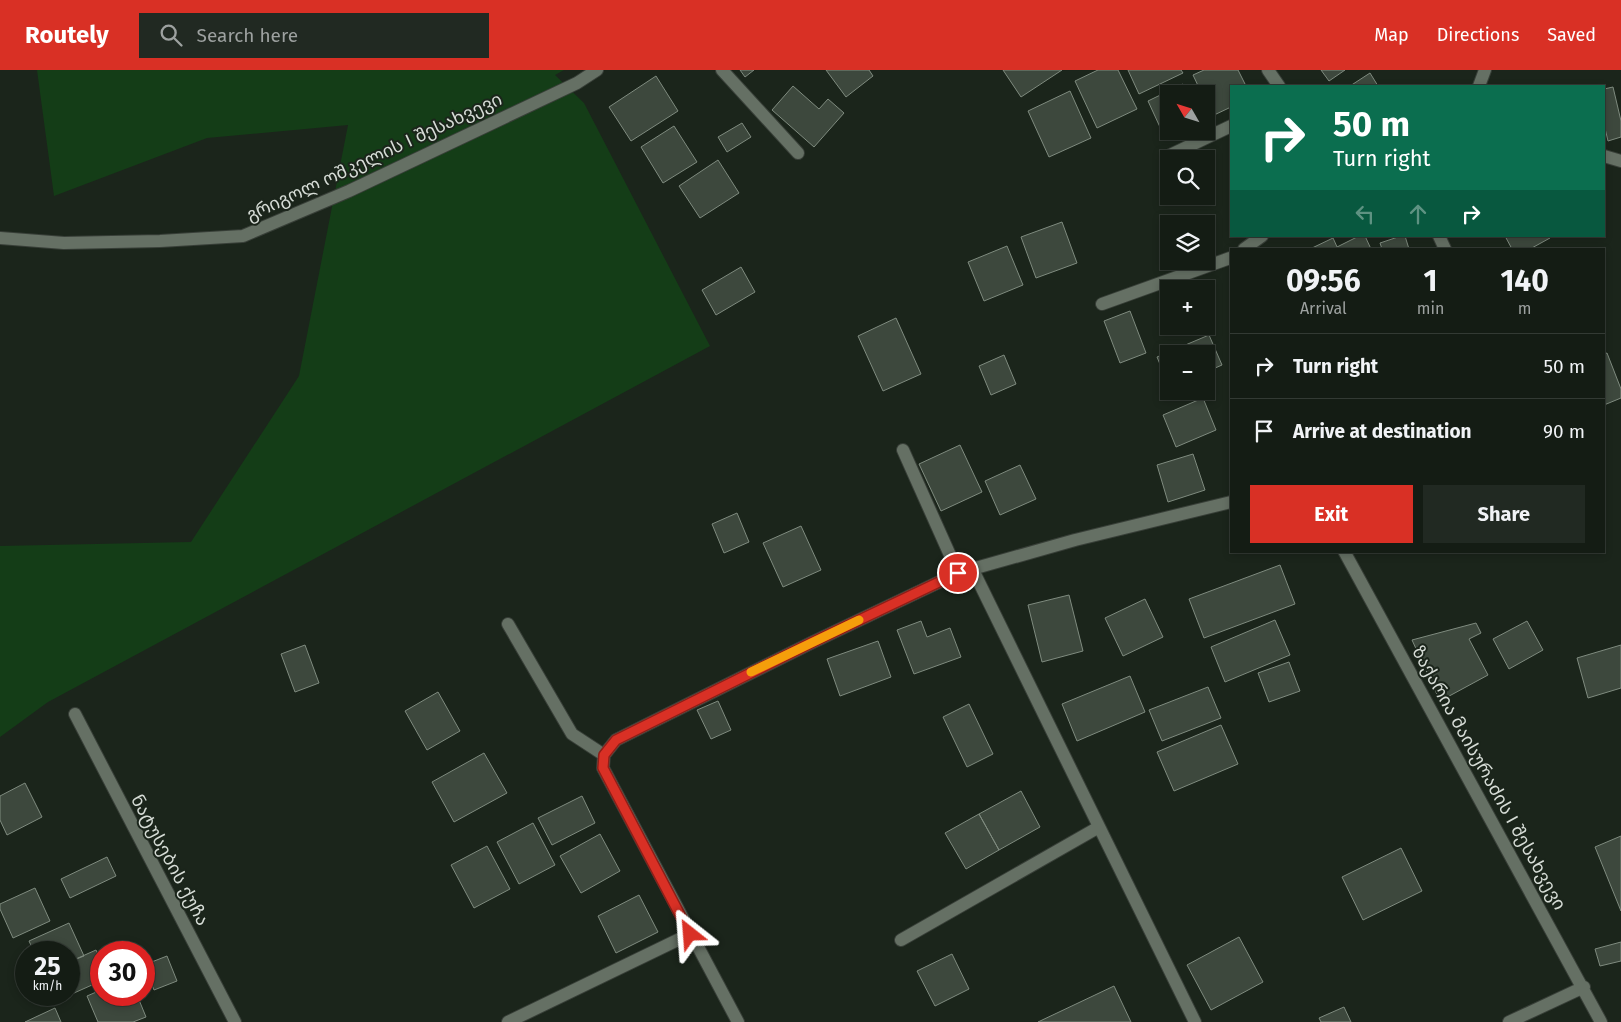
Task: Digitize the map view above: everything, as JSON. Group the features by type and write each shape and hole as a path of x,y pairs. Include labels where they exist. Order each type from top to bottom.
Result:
{"street":[{"name":"გრიგოლ ოშკელის I შესახვევი","path":"0,238 64,243 160,241 243,236 350,192 577,83 597,70"},
{"path":"722,70 798,153"},
{"path":"1268,70 1278,85"},
{"path":"1479,85 1485,70"},
{"path":"1181,150 1230,126"},
{"path":"1605,156 1621,161"},
{"path":"1245,248 1261,237"},
{"path":"1102,304 1230,260"},
{"path":"903,450 958,573"},
{"path":"738,1022 603,768 604,755 616,740 811,643 958,573 1074,540 1230,502"},
{"name":"ზაქარია მაისურაძის I შესახვევი","path":"1345,553 1584,987 1601,1022"},
{"path":"972,568 1195,1022"},
{"path":"508,624 572,734 604,755"},
{"name":"ნატუსების ქუჩა","path":"75,714 235,1022"},
{"path":"901,940 1099,827"},
{"path":"508,1022 690,934"},
{"path":"1509,1022 1584,987"}],"green space":[{"path":"37,70 564,70 555,75 584,103 710,346 48,702 0,737 0,546 191,542 299,376 348,125 207,138 54,196"}],"building":[{"path":"740,70 754,70 745,77"},
{"path":"826,70 869,70 873,76 846,97"},
{"path":"1003,70 1062,70 1021,97"},
{"path":"1098,70 1118,70 1137,109 1097,128 1075,81"},
{"path":"1128,70 1181,70 1183,73 1139,94"},
{"path":"1204,70 1238,70 1246,85 1230,85 1230,107 1215,115 1215,85 1198,85 1193,75"},
{"path":"1321,70 1345,70 1329,81"},
{"path":"1370,73 1377,85 1352,85"},
{"path":"656,76 678,111 631,141 609,107"},
{"path":"793,86 819,109 828,99 844,113 814,147 772,110"},
{"path":"1613,87 1621,121 1621,137 1608,141 1605,128 1605,89"},
{"path":"1070,91 1091,138 1049,157 1028,111"},
{"path":"1160,95 1160,127 1148,101"},
{"path":"742,123 751,137 727,152 718,137"},
{"path":"674,126 697,162 663,183 641,147"},
{"path":"718,160 739,193 700,218 679,186"},
{"path":"1062,222 1077,263 1036,278 1021,237"},
{"path":"1357,237 1365,237 1371,248 1338,248"},
{"path":"1398,237 1405,237 1409,248 1382,248 1380,243"},
{"path":"1506,237 1550,238 1532,248 1511,248"},
{"path":"1333,238 1338,248 1312,248"},
{"path":"1007,246 1023,285 984,301 968,262"},
{"path":"741,267 755,292 716,315 702,290"},
{"path":"1130,311 1146,353 1120,363 1104,321"},
{"path":"896,318 921,374 883,391 858,336"},
{"path":"1209,335 1213,345 1185,345"},
{"path":"1215,349 1222,365 1215,368"},
{"path":"1607,353 1621,389 1621,398 1605,405 1605,354"},
{"path":"1004,355 1016,384 991,395 979,366"},
{"path":"1198,400 1204,400 1216,430 1176,447 1163,415"},
{"path":"960,445 982,492 941,511 919,464"},
{"path":"1193,454 1205,490 1168,502 1157,465"},
{"path":"1020,465 1036,499 1000,515 985,481"},
{"path":"737,513 749,542 724,553 712,524"},
{"path":"801,526 821,570 783,587 763,543"},
{"path":"1280,565 1295,604 1204,638 1189,599"},
{"path":"1069,595 1083,651 1042,662 1028,605"},
{"path":"1145,599 1163,637 1123,656 1105,618"},
{"path":"1275,620 1290,655 1225,682 1211,647"},
{"path":"921,621 927,637 950,628 961,657 914,674 897,630"},
{"path":"1527,621 1543,650 1509,669 1493,639"},
{"path":"1476,623 1481,633 1469,639 1488,675 1440,701 1412,640"},
{"path":"878,641 891,677 840,696 827,659"},
{"path":"305,645 319,683 295,692 281,654"},
{"path":"1621,645 1621,688 1588,698 1577,658"},
{"path":"1289,662 1300,691 1269,702 1258,673"},
{"path":"1130,676 1145,712 1077,741 1062,704"},
{"path":"1208,687 1221,718 1162,741 1149,710"},
{"path":"438,692 460,731 427,750 405,711"},
{"path":"718,701 731,730 711,739 697,710"},
{"path":"969,704 993,754 967,767 943,717"},
{"path":"1221,725 1238,764 1174,791 1157,752"},
{"path":"484,753 507,793 454,822 432,782"},
{"path":"25,783 42,817 7,835 0,820 0,796"},
{"path":"1021,791 1040,827 999,850 979,814"},
{"path":"582,796 595,823 552,845 538,818"},
{"path":"979,814 999,850 966,869 945,833"},
{"path":"533,823 555,865 519,884 497,842"},
{"path":"600,834 620,871 581,893 560,856"},
{"path":"1621,836 1621,911 1595,847"},
{"path":"487,846 510,889 474,908 451,865"},
{"path":"1401,848 1422,891 1363,920 1342,877"},
{"path":"107,857 116,876 70,898 61,879"},
{"path":"35,888 50,921 13,938 0,909 0,904"},
{"path":"639,895 658,932 616,953 598,916"},
{"path":"69,923 77,941 29,941"},
{"path":"1239,937 1263,982 1211,1010 1187,965"},
{"path":"1621,942 1621,961 1600,966 1595,949"},
{"path":"80,947 84,956 80,958"},
{"path":"90,953 90,986 80,990 80,957"},
{"path":"952,954 969,989 935,1006 917,971"},
{"path":"167,956 177,981 155,990 155,961"},
{"path":"1114,986 1131,1022 1038,1022"},
{"path":"91,1006 142,1006 146,1017 133,1022 98,1022"},
{"path":"1344,1007 1351,1022 1321,1022 1319,1018"},
{"path":"55,1008 61,1022 25,1022"}],"slow traffic":[{"path":"751,672 859,620"}],"route":[{"path":"690,934 603,768 604,755 616,740 811,643 958,573"}]}
